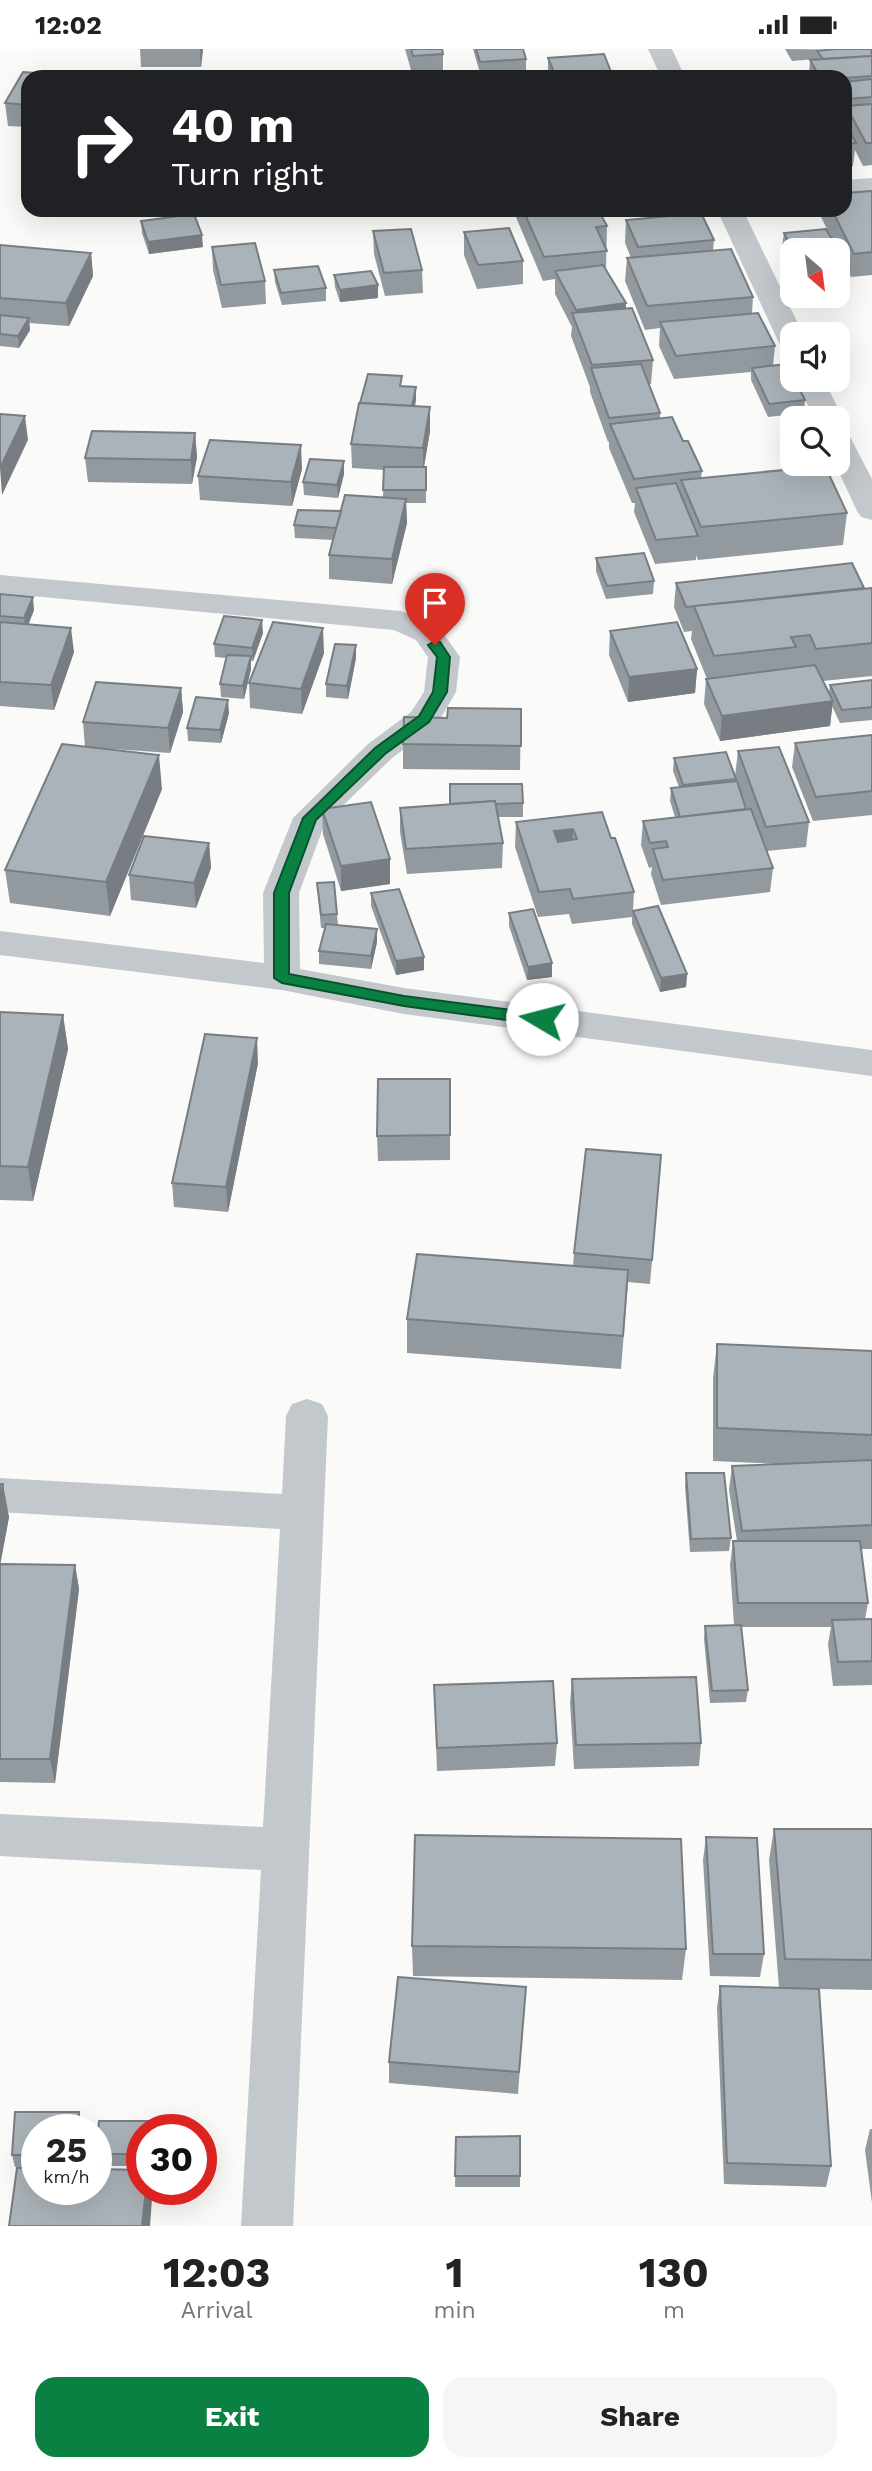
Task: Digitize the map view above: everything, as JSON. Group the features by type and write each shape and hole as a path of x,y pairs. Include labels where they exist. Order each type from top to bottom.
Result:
{"street":[{"path":"660,49 670,70"},
{"path":"852,187 872,186"},
{"path":"733,217 783,322"},
{"path":"850,464 872,511"},
{"path":"0,584 401,621 426,633 444,657 440,692 424,719 380,751 310,818 281,893 282,978"},
{"path":"0,943 282,978 404,1001 872,1063"},
{"path":"267,2226 307,1416"},
{"path":"0,1495 302,1513"},
{"path":"0,1835 286,1850"}],"building":[{"path":"411,49 442,49 443,54 413,56"},
{"path":"476,49 523,49 526,59 480,62"},
{"path":"871,49 872,56 823,59 817,51"},
{"path":"604,54 610,70 553,70 548,58"},
{"path":"872,56 872,76 852,77 852,70 816,70 810,60"},
{"path":"21,75 21,104 5,103"},
{"path":"872,79 872,97 852,98 852,81"},
{"path":"872,104 872,143 866,143 852,117 852,106"},
{"path":"872,191 872,252 854,254 850,238 846,238 836,217 852,217 852,192"},
{"path":"195,217 202,235 148,242 141,221"},
{"path":"526,217 602,217 607,226 596,227 607,251 544,257"},
{"path":"703,217 714,240 638,247 626,220"},
{"path":"509,228 523,261 478,265 464,232"},
{"path":"411,229 422,270 384,273 373,231"},
{"path":"826,229 831,238 786,238 784,233"},
{"path":"255,243 265,281 221,285 212,247"},
{"path":"0,245 91,253 66,303 0,298"},
{"path":"731,249 753,297 647,306 627,258"},
{"path":"603,265 626,303 576,310 555,271"},
{"path":"318,266 326,288 281,293 274,270"},
{"path":"371,271 378,285 340,290 334,275"},
{"path":"632,308 653,360 592,365 572,313"},
{"path":"758,313 775,346 676,356 660,322"},
{"path":"0,315 29,318 18,336 0,334"},
{"path":"641,364 660,413 609,418 591,368"},
{"path":"780,365 780,392 801,392 805,400 769,404 752,368"},
{"path":"368,374 402,376 400,386 416,387 412,406 360,403"},
{"path":"359,403 430,407 423,448 351,444"},
{"path":"0,414 25,416 0,468"},
{"path":"672,417 683,441 688,441 702,471 634,479 610,424"},
{"path":"92,431 195,433 191,460 85,458"},
{"path":"210,440 301,445 291,482 198,476"},
{"path":"310,459 344,461 337,485 303,482"},
{"path":"384,467 426,467 426,490 383,490"},
{"path":"780,470 780,476 830,476 847,513 701,527 681,480"},
{"path":"676,483 698,536 656,540 636,488"},
{"path":"345,495 406,499 392,559 329,555"},
{"path":"298,510 341,511 336,528 294,525"},
{"path":"644,553 654,581 607,586 596,558"},
{"path":"852,563 864,588 686,607 676,583"},
{"path":"872,588 872,643 816,649 810,635 791,637 796,647 714,656 694,606"},
{"path":"0,594 33,597 24,618 0,616"},
{"path":"224,616 262,620 252,648 214,644"},
{"path":"0,622 71,628 51,685 0,682"},
{"path":"273,622 323,628 301,689 249,683"},
{"path":"677,622 697,669 629,677 610,631"},
{"path":"335,644 356,645 347,686 326,684"},
{"path":"227,655 251,656 243,686 220,684"},
{"path":"815,665 833,701 722,716 706,679"},
{"path":"872,680 872,707 842,710 830,685"},
{"path":"96,682 181,688 168,728 83,722"},
{"path":"196,697 228,700 220,730 187,728"},
{"path":"448,708 521,709 521,746 403,744 404,717 447,718"},
{"path":"872,735 872,791 816,797 795,743"},
{"path":"62,744 159,755 106,882 5,870"},
{"path":"779,747 809,822 766,827 738,751"},
{"path":"726,752 736,779 683,785 674,758"},
{"path":"737,781 746,809 680,817 671,788"},
{"path":"450,784 522,784 523,803 495,804 495,801 450,804"},
{"path":"495,801 503,843 406,849 400,808"},
{"path":"371,802 390,859 341,866 322,809"},
{"path":"751,809 773,868 663,880 653,849 668,847 666,841 650,843 643,821"},
{"path":"602,812 611,838 615,838 634,892 573,899 570,889 539,892 516,822","holes":["573,829 577,839 558,842 554,831"]},
{"path":"144,836 209,843 194,883 129,875"},
{"path":"334,882 337,914 321,915 317,883"},
{"path":"399,889 424,957 396,961 371,893"},
{"path":"658,906 687,974 661,978 633,911"},
{"path":"533,909 552,963 528,967 509,913"},
{"path":"326,924 377,929 371,956 319,951"},
{"path":"0,1012 63,1015 28,1167 0,1166"},
{"path":"205,1034 257,1038 226,1187 172,1183"},
{"path":"378,1079 450,1079 450,1135 377,1136"},
{"path":"586,1149 661,1155 652,1260 574,1253"},
{"path":"417,1254 628,1270 623,1336 407,1319"},
{"path":"717,1344 872,1351 872,1435 717,1428"},
{"path":"872,1460 872,1525 742,1531 732,1466"},
{"path":"686,1473 724,1473 731,1538 691,1539"},
{"path":"733,1541 860,1541 868,1603 738,1603"},
{"path":"0,1564 75,1565 50,1759 0,1759"},
{"path":"872,1619 872,1661 838,1662 832,1620"},
{"path":"741,1625 748,1690 712,1691 705,1626"},
{"path":"696,1677 701,1743 576,1745 572,1679"},
{"path":"553,1681 557,1743 437,1748 434,1685"},
{"path":"774,1829 872,1829 872,1960 785,1959"},
{"path":"415,1835 681,1839 686,1949 412,1946"},
{"path":"706,1837 757,1838 764,1954 713,1954"},
{"path":"398,1977 526,1987 519,2072 389,2062"},
{"path":"720,1986 819,1989 831,2166 727,2163"},
{"path":"15,2112 79,2112 21,2114 21,2155 12,2155"},
{"path":"112,2121 126,2121 126,2154 112,2154"},
{"path":"520,2136 520,2176 455,2176 456,2137"},
{"path":"17,2168 21,2168 21,2205 112,2205 112,2169 126,2170 126,2205 144,2205 142,2226 9,2226"}],"route":[{"path":"435,645 444,657 440,692 424,719 380,751 310,818 281,893 282,978 404,1001 542,1019"}]}
